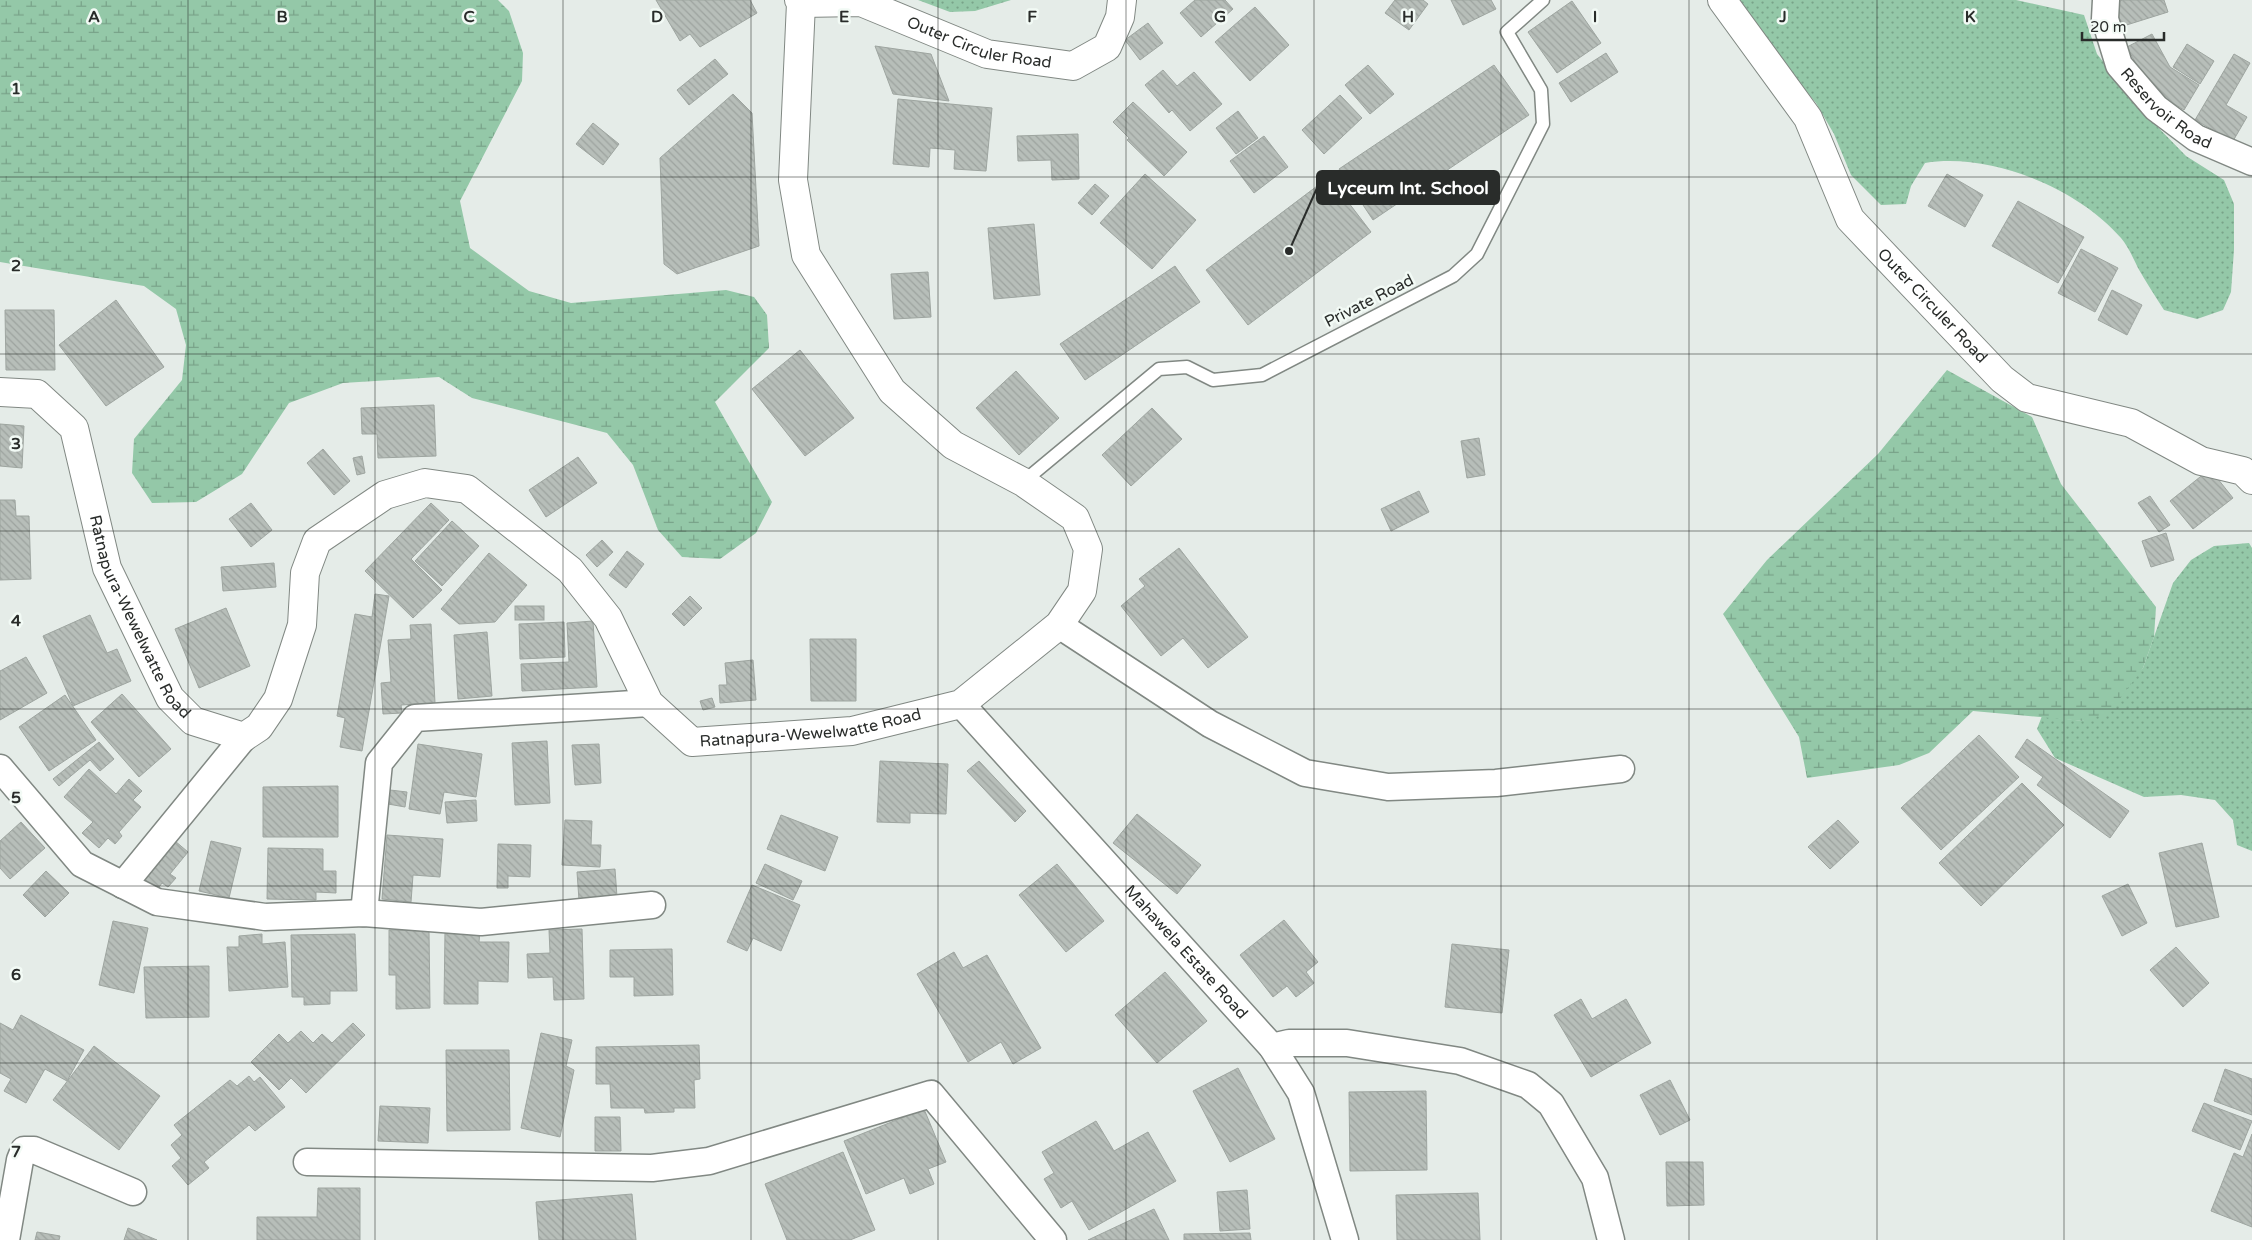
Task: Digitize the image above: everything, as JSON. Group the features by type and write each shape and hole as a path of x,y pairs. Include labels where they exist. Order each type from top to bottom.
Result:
{"main road":[{"name":"Outer Circuler Road","path":"800,2 861,2 987,54 1073,66 1107,47 1120,17 1122,0"},
{"name":"Outer Circuler Road","path":"1722,0 1808,118 1850,219 2002,379 2027,398 2131,423 2201,461 2243,471 2252,480"},
{"name":"Ratnapura-Wewelwatte Road","path":"0,392 37,394 74,428 107,568 170,698 194,721 244,737 259,727 278,699 302,625 305,573 317,542 385,495 425,483 467,489 570,570 608,618 649,703 692,742 852,731 961,704 1059,625 1082,591 1088,549 1075,518 1023,482 953,445 892,391 806,255 794,180 800,2"}],"street":[{"name":"Reservoir Road","path":"2106,0 2105,19 2119,65 2156,108 2196,138 2252,162"},
{"path":"1059,625 1210,724 1305,773 1388,787 1496,783 1621,769"},
{"path":"364,913 379,763 415,718 649,703"},
{"name":"Mahawela Estate Road","path":"961,704 1272,1047 1301,1093 1344,1240"},
{"path":"123,885 244,737"},
{"path":"0,768 82,864 157,902 265,917 364,913 480,922 652,905"},
{"path":"1272,1047 1289,1043 1347,1042 1460,1061 1528,1085 1551,1104 1595,1178 1610,1240"},
{"path":"307,1162 652,1168 709,1161 931,1094 1053,1240"},
{"path":"6,1240 20,1160 24,1150 34,1150 133,1192"}],"lane":[{"name":"Private Road","path":"1023,482 1159,369 1187,367 1213,380 1262,375 1453,276 1477,254 1543,124 1540,90 1507,32 1543,0"}],"green space":[{"path":"0,0 498,0 509,11 523,53 522,81 460,201 470,248 529,291 571,303 726,290 754,297 767,315 769,348 715,402 772,502 756,533 720,559 682,557 658,530 633,465 607,433 472,398 439,377 343,383 289,403 242,474 196,502 152,503 132,473 134,439 182,380 186,345 176,309 144,286 0,262"},
{"path":"918,0 1011,0 975,11 950,12"},
{"path":"1734,0 2016,0 2084,15 2097,54 2145,114 2186,156 2224,180 2234,204 2234,250 2231,292 2223,310 2197,319 2164,310 2126,245 2103,220 2057,189 2004,169 1977,163 1950,161 1925,163 1911,186 1906,204 1881,205 1851,175 1834,134 1816,103 1782,63"},
{"path":"1947,370 2032,417 2061,484 2156,607 2154,637 2143,668 2110,712 2083,721 1973,711 1929,753 1899,765 1807,778 1799,737 1723,614 1767,560 1878,454"},
{"path":"2249,543 2252,548 2252,851 2237,845 2233,820 2215,800 2181,795 2144,797 2055,758 2037,729 2042,716 2083,721 2143,668 2173,583 2191,560 2214,546"}],"building":[{"path":"656,0 750,0 757,13 700,47 690,34 680,41"},
{"path":"1195,0 1225,0 1233,9 1201,37 1180,13"},
{"path":"1395,0 1423,0 1428,4 1409,30 1385,13"},
{"path":"1451,0 1491,0 1496,9 1463,25"},
{"path":"2123,0 2164,0 2168,12 2117,28 2110,4"},
{"path":"1572,1 1601,43 1557,73 1528,32"},
{"path":"1255,7 1289,45 1250,81 1215,42"},
{"path":"1148,23 1163,43 1140,60 1125,40"},
{"path":"2152,34 2170,67 2199,85 2184,110 2149,88 2127,47"},
{"path":"2187,44 2214,61 2200,84 2173,67"},
{"path":"875,46 931,54 949,101 893,94"},
{"path":"1606,53 1618,72 1571,102 1559,83"},
{"path":"2234,54 2250,63 2226,105 2247,117 2233,141 2195,120"},
{"path":"715,59 728,74 689,105 677,90"},
{"path":"1368,65 1394,94 1370,114 1345,85"},
{"path":"1494,65 1529,115 1373,220 1339,169"},
{"path":"1163,70 1177,86 1194,72 1222,104 1190,131 1172,110 1169,113 1145,85"},
{"path":"733,94 752,113 759,246 677,274 664,264 660,158"},
{"path":"1340,95 1362,118 1324,154 1302,130"},
{"path":"898,99 992,108 986,171 954,169 955,150 930,148 929,167 893,164"},
{"path":"1133,102 1187,152 1164,176 1127,140 1129,138 1113,122"},
{"path":"1238,111 1258,138 1236,154 1216,128"},
{"path":"593,123 619,144 603,165 576,144"},
{"path":"1078,134 1079,179 1052,180 1051,160 1018,161 1017,136"},
{"path":"1264,136 1288,167 1254,193 1230,161"},
{"path":"1145,174 1196,220 1152,269 1100,223"},
{"path":"1947,174 1983,195 1965,227 1928,206"},
{"path":"1329,177 1371,232 1248,325 1206,270"},
{"path":"1095,184 1109,196 1092,215 1078,203"},
{"path":"2018,201 2084,237 2058,283 1992,246"},
{"path":"1034,224 1040,295 994,299 988,228"},
{"path":"2081,249 2118,268 2095,312 2058,293"},
{"path":"1175,266 1200,302 1085,380 1060,344"},
{"path":"928,272 931,317 894,319 891,274"},
{"path":"2112,290 2142,305 2127,335 2098,320"},
{"path":"116,300 164,367 106,406 59,345"},
{"path":"5,310 54,310 55,370 6,370"},
{"path":"800,350 854,418 805,456 752,389"},
{"path":"1016,371 1059,418 1019,455 976,408"},
{"path":"434,405 436,456 378,458 377,434 362,434 361,408"},
{"path":"1152,408 1182,439 1131,486 1102,455"},
{"path":"0,424 24,426 22,468 0,466"},
{"path":"1479,438 1485,475 1467,478 1461,441"},
{"path":"323,449 350,481 334,495 307,463"},
{"path":"362,456 365,473 357,475 353,458"},
{"path":"578,457 597,483 546,517 529,490"},
{"path":"2210,469 2233,498 2193,529 2170,501"},
{"path":"1419,491 1429,512 1391,531 1381,509"},
{"path":"2150,496 2170,525 2159,532 2138,503"},
{"path":"0,500 15,500 16,516 29,516 31,579 0,580"},
{"path":"251,503 272,530 251,547 229,519"},
{"path":"431,503 449,520 411,559 442,590 413,618 365,571"},
{"path":"452,521 479,546 442,586 415,561"},
{"path":"2166,533 2174,560 2151,567 2142,541"},
{"path":"602,540 613,552 597,567 586,555"},
{"path":"1179,548 1248,637 1208,668 1183,638 1161,656 1121,606 1145,586 1139,579"},
{"path":"627,551 644,564 626,588 609,575"},
{"path":"489,553 527,585 495,622 459,624 441,609"},
{"path":"274,563 276,587 223,591 221,567"},
{"path":"375,594 389,596 362,751 340,747 345,718 337,716 355,614 372,617"},
{"path":"690,596 702,608 684,626 672,614"},
{"path":"515,606 544,606 544,620 515,620"},
{"path":"226,608 250,666 199,688 175,629"},
{"path":"90,615 107,653 117,649 131,681 73,706 43,636"},
{"path":"593,621 597,687 522,691 521,664 569,662 567,623"},
{"path":"564,622 565,657 520,659 519,624"},
{"path":"431,624 435,703 401,705 402,713 383,714 381,683 391,682 388,640 411,639 410,625"},
{"path":"487,632 492,696 458,699 454,635"},
{"path":"810,639 856,639 856,701 811,701"},
{"path":"26,657 47,693 0,720 0,671"},
{"path":"753,660 756,700 720,703 719,685 727,685 725,663"},
{"path":"122,694 171,749 139,777 91,722"},
{"path":"65,695 96,740 49,771 19,727"},
{"path":"712,698 715,707 703,710 700,701"},
{"path":"1979,735 2019,777 1941,850 1901,808"},
{"path":"2027,739 2129,811 2110,838 2037,785 2043,777 2015,757"},
{"path":"547,741 550,803 515,805 512,743"},
{"path":"99,742 114,759 100,771 90,760 59,786 53,779"},
{"path":"418,744 482,754 476,797 444,792 440,814 409,809"},
{"path":"599,744 601,783 575,785 572,745"},
{"path":"880,761 948,764 946,814 910,813 910,823 877,822"},
{"path":"979,761 1026,811 1015,822 967,771"},
{"path":"89,769 116,794 129,779 142,791 133,800 141,807 119,832 122,836 115,844 108,838 99,848 82,833 93,822 64,797"},
{"path":"2022,783 2064,825 1981,906 1939,863"},
{"path":"338,786 338,837 263,837 263,787"},
{"path":"390,790 407,792 405,807 388,804"},
{"path":"476,800 477,821 447,823 445,802"},
{"path":"1137,814 1201,865 1177,894 1113,843"},
{"path":"781,815 838,837 825,871 767,849"},
{"path":"565,820 592,821 591,845 601,845 600,867 562,865"},
{"path":"1838,820 1859,842 1830,869 1808,847"},
{"path":"21,822 45,848 10,879 0,868 0,841"},
{"path":"168,835 188,852 170,874 176,878 168,887 162,883 157,890 136,872"},
{"path":"387,835 443,839 440,877 413,875 411,902 382,899"},
{"path":"211,841 241,848 229,898 199,891"},
{"path":"2202,843 2219,917 2176,927 2159,853"},
{"path":"498,844 531,845 530,877 508,876 508,888 497,888"},
{"path":"268,848 323,849 323,871 336,871 336,893 316,892 316,900 267,899"},
{"path":"765,864 802,881 793,900 756,883"},
{"path":"1057,864 1104,921 1066,952 1019,895"},
{"path":"615,869 617,897 579,900 577,872"},
{"path":"46,871 69,893 45,917 23,895"},
{"path":"2128,884 2147,923 2122,936 2102,896"},
{"path":"752,885 800,905 781,951 753,938 747,951 727,942"},
{"path":"1284,920 1318,962 1306,972 1314,983 1296,997 1287,986 1273,997 1240,955"},
{"path":"113,921 148,928 134,993 99,985"},
{"path":"582,929 584,999 554,1000 553,977 528,978 527,954 550,953 549,930"},
{"path":"389,930 429,930 430,1008 396,1009 396,975 389,975"},
{"path":"445,931 480,931 479,942 509,942 508,982 478,981 478,1004 444,1004"},
{"path":"262,934 262,944 285,942 288,987 229,991 227,947 239,947 239,936"},
{"path":"355,934 357,991 330,991 330,1004 304,1005 304,997 292,997 291,935"},
{"path":"1452,944 1509,950 1502,1013 1445,1007"},
{"path":"2176,947 2209,983 2183,1007 2150,970"},
{"path":"672,949 673,995 634,996 634,977 610,977 610,950"},
{"path":"954,952 963,968 987,955 1041,1048 1013,1064 1001,1042 968,1062 917,974"},
{"path":"209,966 209,1017 146,1018 144,967"},
{"path":"1165,972 1207,1021 1157,1063 1115,1015"},
{"path":"1581,999 1592,1019 1626,999 1651,1043 1591,1077 1554,1015"},
{"path":"21,1015 84,1050 67,1081 45,1069 26,1103 4,1091 11,1079 0,1073 0,1023 13,1030"},
{"path":"353,1023 365,1035 306,1093 291,1078 279,1090 251,1062 279,1034 288,1043 301,1031 313,1043 322,1034 332,1043"},
{"path":"541,1033 572,1040 566,1066 574,1070 560,1137 521,1128"},
{"path":"699,1045 700,1079 694,1080 695,1108 674,1108 674,1112 645,1113 644,1108 611,1108 610,1084 596,1084 596,1047"},
{"path":"94,1046 160,1096 119,1150 53,1100"},
{"path":"446,1050 509,1050 510,1130 447,1131"},
{"path":"1238,1068 1275,1139 1230,1162 1193,1091"},
{"path":"2225,1069 2252,1079 2252,1115 2214,1101"},
{"path":"249,1076 254,1082 260,1077 285,1107 255,1131 249,1125 204,1162 209,1168 188,1185 172,1166 181,1158 171,1145 182,1135 174,1125 230,1080 237,1086"},
{"path":"1670,1080 1690,1120 1660,1135 1640,1095"},
{"path":"1426,1091 1427,1170 1350,1171 1349,1092"},
{"path":"2204,1103 2252,1121 2240,1150 2192,1131"},
{"path":"380,1106 430,1108 428,1143 378,1141"},
{"path":"924,1109 946,1162 928,1169 934,1184 910,1194 904,1178 866,1194 844,1141"},
{"path":"595,1117 620,1117 621,1151 595,1151"},
{"path":"1096,1121 1114,1151 1148,1132 1176,1181 1089,1230 1072,1201 1061,1208 1044,1179 1054,1173 1042,1152"},
{"path":"2252,1134 2252,1227 2211,1211 2234,1153 2243,1157"},
{"path":"843,1152 875,1230 850,1240 787,1240 765,1184"},
{"path":"1666,1162 1703,1162 1704,1205 1667,1206"},
{"path":"318,1188 360,1188 360,1240 257,1240 257,1217 317,1217"},
{"path":"1247,1190 1250,1229 1220,1231 1217,1192"},
{"path":"1478,1193 1480,1240 1397,1240 1396,1195"},
{"path":"632,1194 636,1240 539,1240 536,1202"},
{"path":"1154,1209 1169,1240 1088,1240"},
{"path":"128,1228 157,1240 124,1240"},
{"path":"37,1232 60,1236 59,1240 35,1240"},
{"path":"1250,1233 1251,1240 1184,1240 1184,1234"}],"place":[{"name":"Lyceum Int. School","path":"1289,251"}]}
